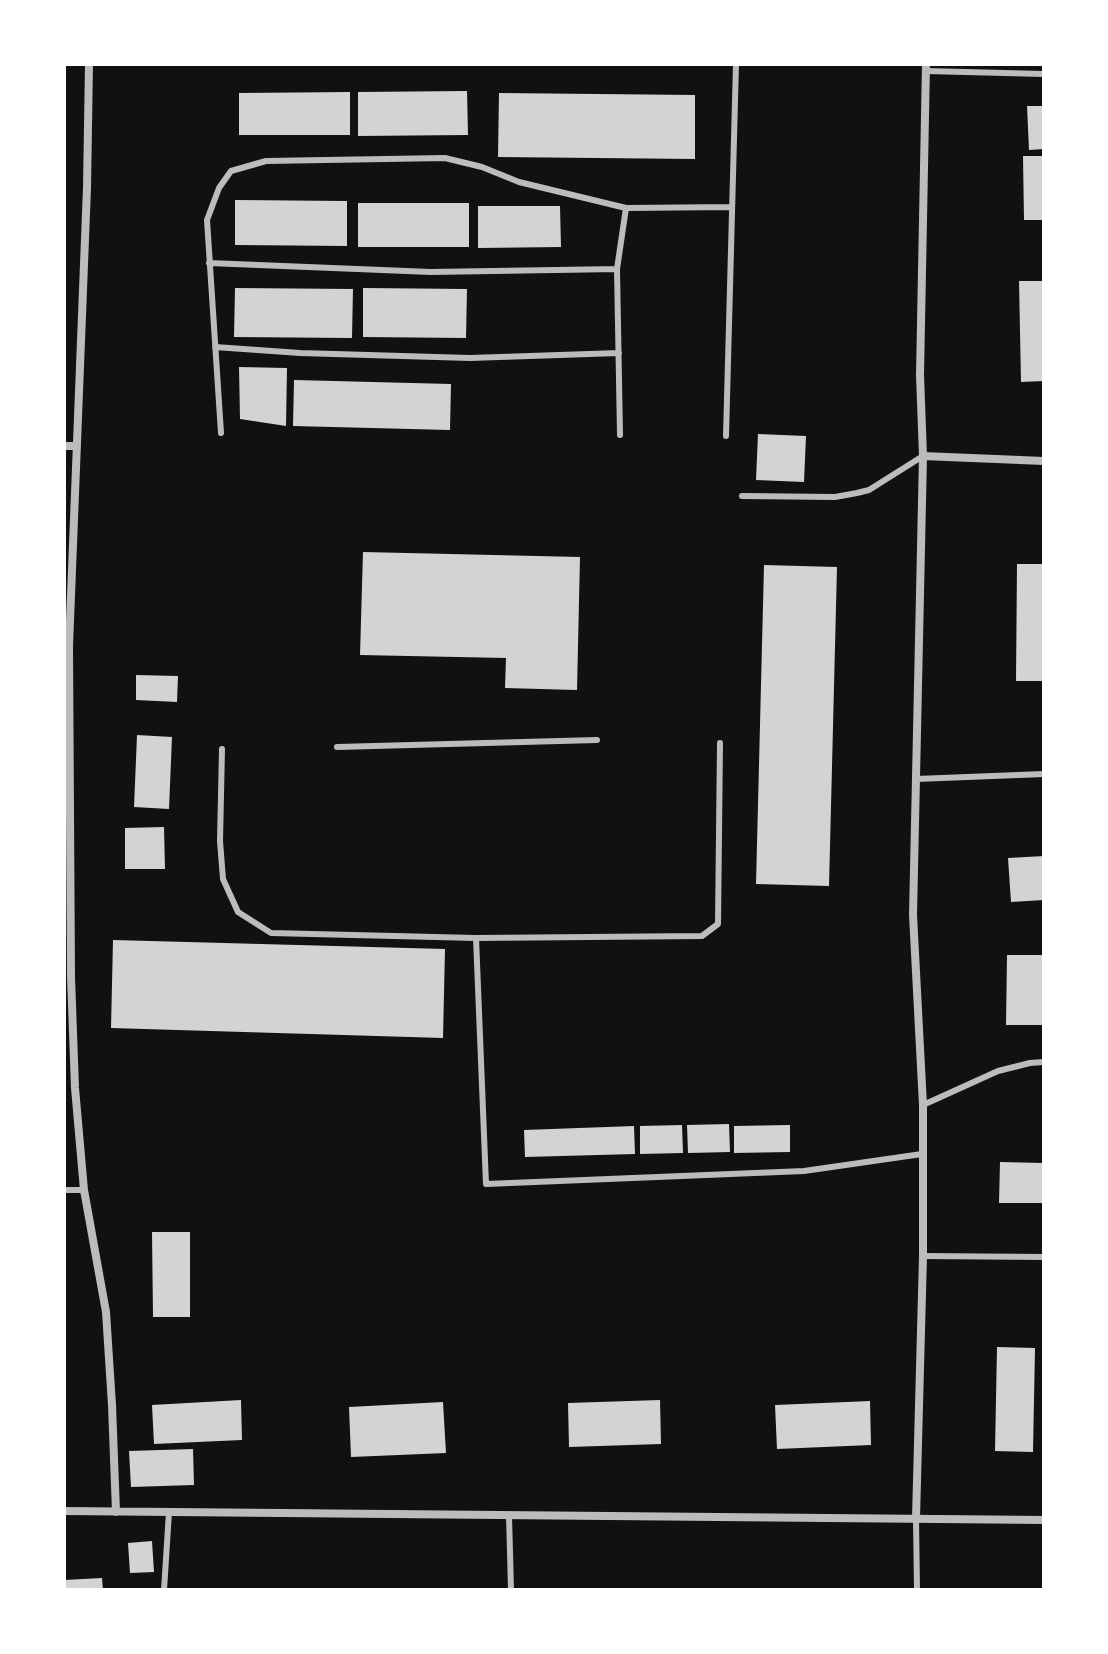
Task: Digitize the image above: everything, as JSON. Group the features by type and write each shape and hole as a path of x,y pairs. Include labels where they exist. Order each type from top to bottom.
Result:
{"street":[{"path":"89,64 69,646 71,977 75,1088 84,1190 106,1312 116,1512"},
{"path":"916,1518 923,1256 923,1105 913,915 923,456 920,375 926,68"},
{"path":"64,446 77,446"},
{"path":"923,456 1044,461"},
{"path":"64,1511 1044,1520"}],"lane":[{"path":"726,436 736,64"},
{"path":"926,68 1044,74"},
{"path":"221,433 207,220 219,188 231,171 266,161 445,158 482,167 519,182 626,208 731,207"},
{"path":"620,435 617,269 626,208"},
{"path":"209,263 431,272 617,269"},
{"path":"215,347 470,358 619,353"},
{"path":"742,496 835,497 869,490 923,456"},
{"path":"337,747 597,740"},
{"path":"222,749 220,841 223,879 238,912 271,933 476,938 702,936 718,924 720,743"},
{"path":"916,779 1044,774"},
{"path":"476,938 486,1184 804,1171 922,1154"},
{"path":"923,1105 998,1071 1044,1062"},
{"path":"64,1190 84,1190"},
{"path":"923,1256 1044,1257"},
{"path":"164,1590 169,1512"},
{"path":"509,1515 511,1590"},
{"path":"916,1518 917,1590"}],"building":[{"path":"467,91 468,135 358,136 358,92"},
{"path":"350,92 350,135 239,135 239,93"},
{"path":"499,93 695,95 695,159 498,157"},
{"path":"1027,106 1044,106 1044,149 1029,150"},
{"path":"1023,156 1044,156 1044,220 1024,220"},
{"path":"235,200 347,201 347,246 235,245"},
{"path":"358,203 469,203 469,247 358,247"},
{"path":"478,206 560,206 561,247 478,248"},
{"path":"1019,281 1044,281 1044,381 1021,382"},
{"path":"235,288 353,289 352,338 234,337"},
{"path":"363,288 467,289 466,338 363,337"},
{"path":"239,367 287,368 286,426 240,419"},
{"path":"294,380 451,384 450,430 293,426"},
{"path":"758,434 806,436 804,482 756,480"},
{"path":"363,552 580,557 577,690 505,688 506,658 360,655"},
{"path":"1017,564 1044,564 1044,681 1016,681"},
{"path":"764,565 837,567 829,886 756,884"},
{"path":"136,675 178,676 177,702 136,700"},
{"path":"137,735 172,737 169,809 134,807"},
{"path":"164,827 165,869 125,869 125,828"},
{"path":"1044,856 1044,900 1011,902 1008,858"},
{"path":"113,940 445,949 443,1038 111,1028"},
{"path":"1007,955 1044,955 1044,1025 1006,1025"},
{"path":"729,1124 730,1152 688,1153 687,1125"},
{"path":"682,1125 683,1153 640,1154 640,1126"},
{"path":"790,1125 790,1152 734,1153 734,1126"},
{"path":"634,1126 635,1154 525,1157 524,1130"},
{"path":"1000,1162 1044,1163 1044,1203 999,1203"},
{"path":"152,1232 190,1232 190,1317 153,1317"},
{"path":"997,1347 1035,1348 1033,1452 995,1451"},
{"path":"241,1400 242,1440 154,1444 152,1405"},
{"path":"660,1400 661,1444 569,1447 568,1403"},
{"path":"870,1401 871,1445 777,1449 775,1405"},
{"path":"443,1402 446,1453 351,1457 349,1407"},
{"path":"193,1449 194,1485 131,1487 129,1451"},
{"path":"152,1541 154,1572 130,1573 128,1543"},
{"path":"102,1578 103,1590 64,1590 64,1580"}]}
